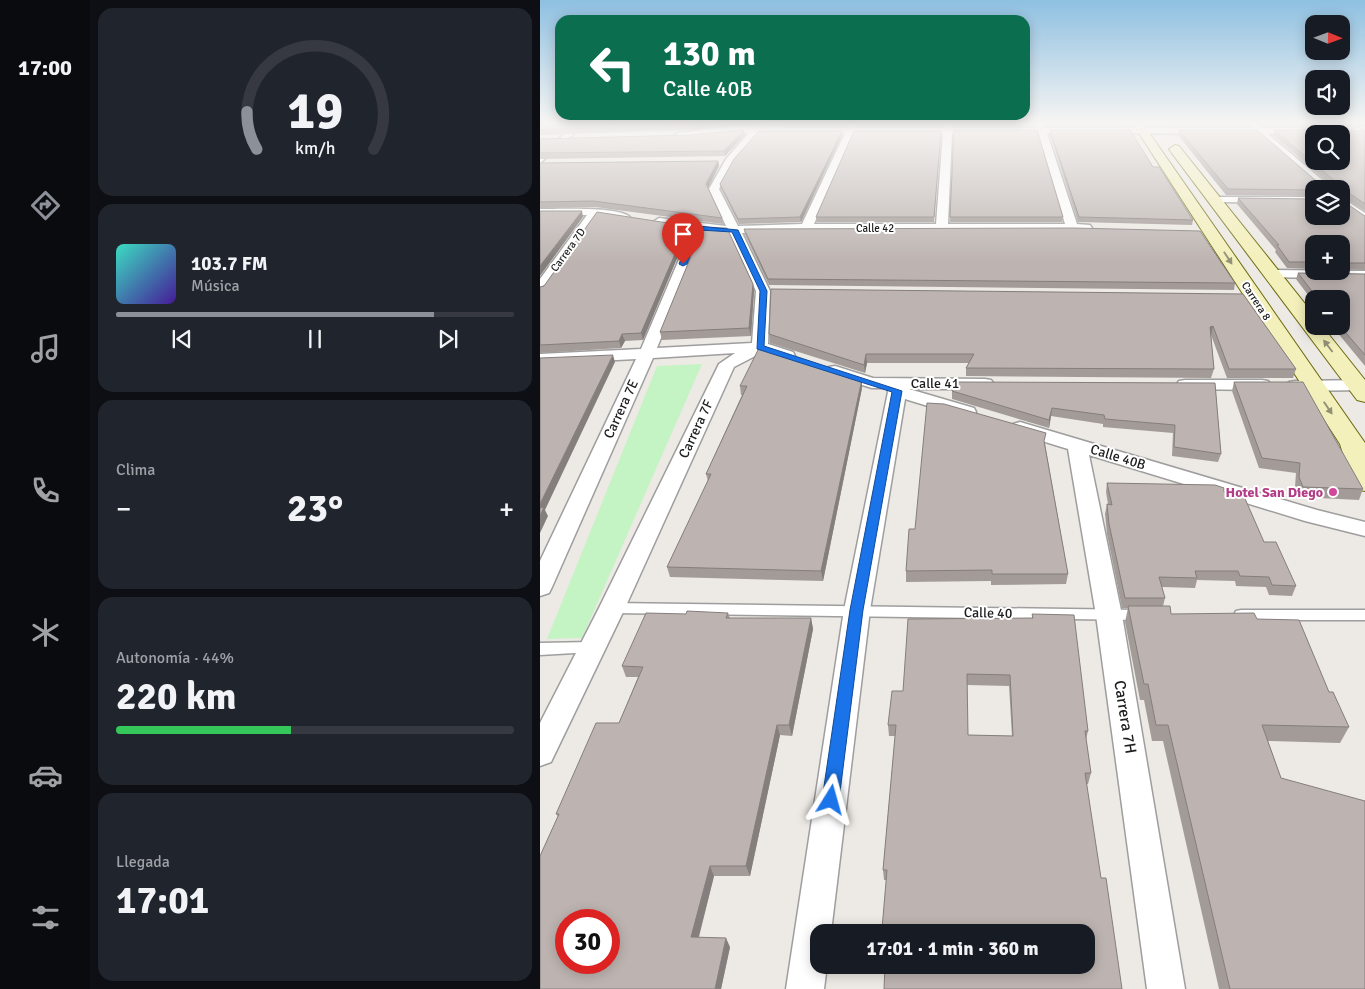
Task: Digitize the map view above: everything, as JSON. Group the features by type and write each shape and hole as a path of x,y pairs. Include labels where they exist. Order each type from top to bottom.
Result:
{"street":[{"path":"721,170 714,189 734,230 768,291 760,347"},
{"path":"806,228 832,170"},
{"path":"942,228 945,170"},
{"path":"1054,170 1072,228"},
{"name":"Carrera 8","path":"1174,170 1252,296 1353,444 1365,483"},
{"path":"1189,170 1216,200 1363,388"},
{"path":"1306,170 1317,180"},
{"path":"1216,200 1305,200"},
{"path":"1350,200 1357,200"},
{"path":"1350,207 1365,219"},
{"path":"540,212 595,212 632,218"},
{"name":"Carrera 7D","path":"540,289 595,212"},
{"name":"Calle 42","path":"651,221 698,228 734,230 806,228 1102,229"},
{"name":"Carrera 7E","path":"540,587 646,354 698,228"},
{"path":"1191,231 1211,232"},
{"path":"1274,274 1365,275"},
{"path":"1232,296 1252,296"},
{"name":"Calle 41","path":"540,359 760,347 884,387 999,384"},
{"name":"Carrera 7F","path":"540,753 612,608 727,364 760,347"},
{"path":"1166,385 1363,388"},
{"path":"805,989 857,610 884,387 982,416"},
{"name":"Calle 40B","path":"1001,422 1313,516 1365,528"},
{"name":"Carrera 7H","path":"1077,445 1109,615 1166,989"}],"lane":[{"name":"Calle 40","path":"612,608 1158,615"},
{"path":"1227,615 1365,615"},
{"path":"540,649 592,647"}],"green space":[{"path":"702,364 582,638 547,639 657,366"}],"building":[{"path":"540,170 713,170 706,184 722,218 593,201 540,202"},
{"path":"728,170 823,170 800,217 738,219 720,184"},
{"path":"837,170 938,170 934,217 816,217"},
{"path":"952,170 1049,170 1063,217 950,217"},
{"path":"1063,170 1161,170 1193,220 1079,217"},
{"path":"1212,170 1304,170 1315,180 1305,180 1305,190 1228,189"},
{"path":"1322,170 1365,170 1365,204 1350,194 1350,180 1334,180"},
{"path":"1238,198 1305,199 1305,225 1350,225 1350,206 1365,216 1365,263 1350,263 1350,235 1305,235 1305,262 1289,262 1277,245 1279,245"},
{"path":"540,211 582,211 540,266"},
{"path":"597,212 687,226 641,333 622,334 619,341 540,345 540,287 544,286"},
{"path":"703,227 727,228 753,284 749,328 660,332"},
{"path":"1073,228 1200,231 1235,283 768,279 744,229"},
{"path":"1298,273 1305,273 1305,280 1350,280 1350,274 1365,274 1365,355 1348,335 1350,335 1350,290 1311,290"},
{"path":"771,289 1243,294 1296,369 1229,369 1213,326 1210,327 1214,369 966,368 974,354 866,354 864,365 769,334"},
{"path":"760,346 862,379 821,571 667,567 711,474 706,474 747,386 740,386"},
{"path":"613,355 540,504 540,358"},
{"path":"958,382 1215,383 1221,454 1174,447 1175,425 1105,419 1104,415 1052,408 1049,420 952,391"},
{"path":"1234,382 1303,382 1363,489 1303,487 1299,477 1300,463 1262,458"},
{"path":"927,403 944,404 1046,433 1044,441 1068,574 992,574 992,570 906,571 909,529 915,529"},
{"path":"1107,483 1215,485 1224,488 1224,492 1243,494 1264,542 1276,542 1296,586 1272,585 1269,577 1240,576 1238,571 1195,571 1197,578 1159,577 1165,598 1125,598 1109,524 1107,504 1112,505"},
{"path":"544,507 540,516 540,508"},
{"path":"1128,606 1170,606 1171,614 1254,613 1257,619 1299,620 1329,692 1333,692 1349,727 1262,725 1281,778 1365,801 1365,989 1230,989 1168,725 1156,725 1148,684 1144,684"},
{"path":"687,611 728,613 726,618 811,618 789,725 777,725 746,866 710,866 691,937 726,938 715,989 540,989 540,856 559,814 556,814 596,723 619,723 643,667 622,666 646,613 686,614"},
{"path":"1032,614 1074,615 1088,731 1085,731 1091,773 1085,773 1101,878 1106,878 1122,989 884,989 885,974 1095,974 1095,924 882,924 887,870 883,870 896,725 888,725 892,691 903,691 908,619 1033,618","holes":["967,674 1010,675 1013,736 968,735"]}],"place":[{"name":"Hotel San Diego","path":"1333,492"}],"route":[{"path":"683,264 698,228 734,230 764,291 760,347 897,391 857,610 831,800"}]}
